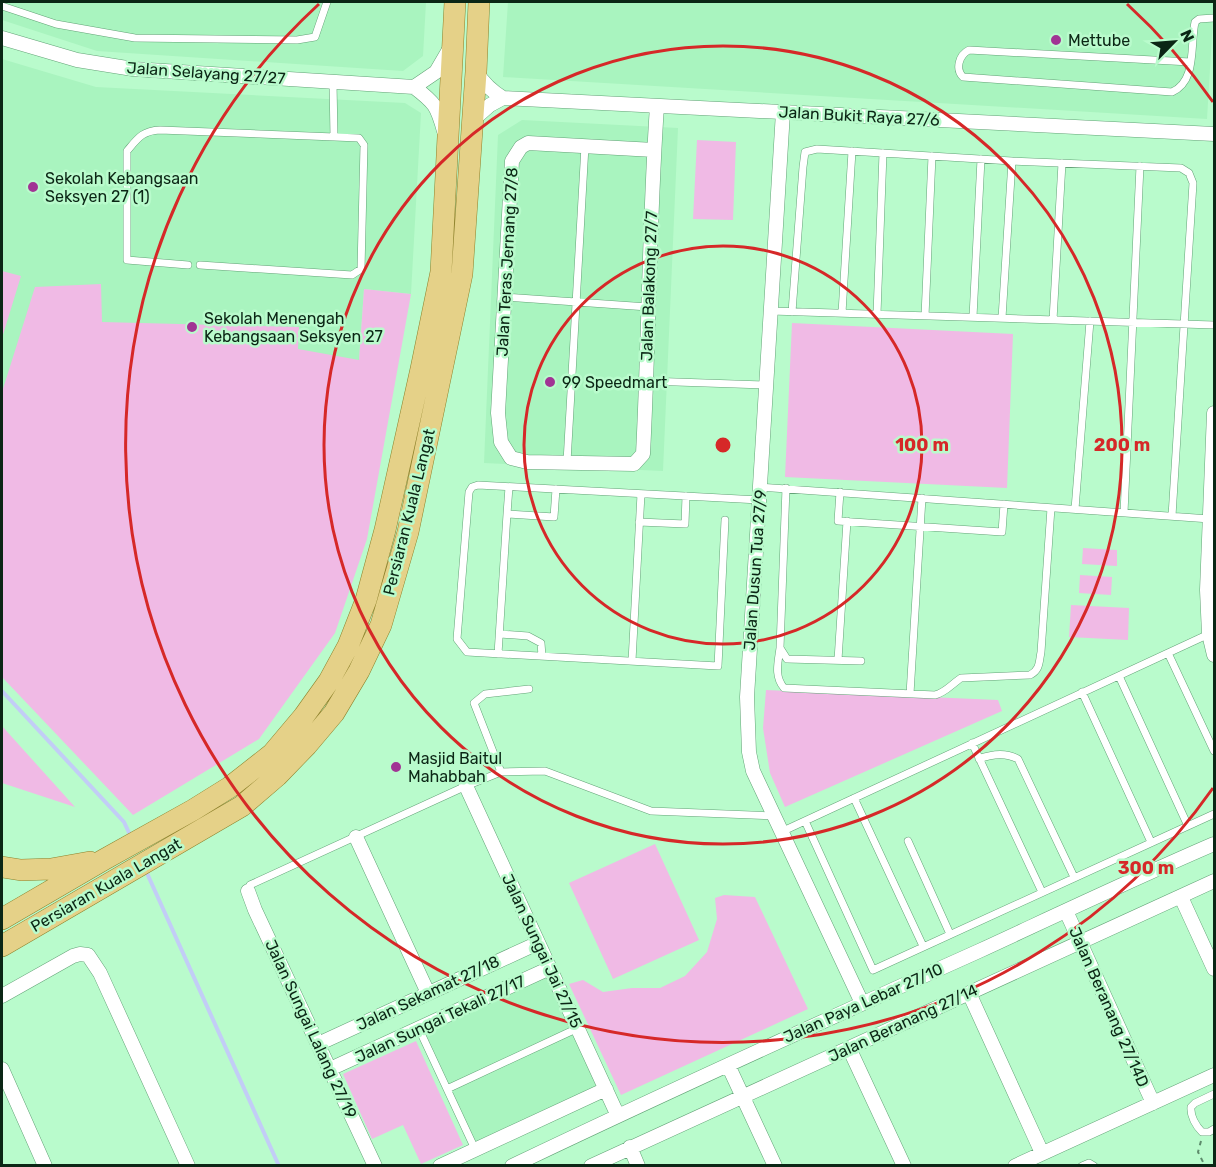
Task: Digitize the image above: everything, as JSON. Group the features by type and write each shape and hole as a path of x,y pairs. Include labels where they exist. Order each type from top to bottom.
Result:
{"main road":[{"name":"Persiaran Kuala Langat","path":"2,919 230,787 272,754 304,716 329,681 348,646 366,600 385,530 421,369 451,273 446,150 454,2"},
{"name":"Persiaran Kuala Langat","path":"2,946 242,806 278,776 307,745 334,713 359,671 381,625 408,532 451,273 473,120 479,2"},
{"path":"2,867 21,870 51,869 115,854"}],"street":[{"name":"Jalan Selayang 27/27","path":"2,38 77,60 133,69 414,87"},
{"path":"446,150 444,131 436,107 429,98 414,87 436,72 452,43"},
{"path":"476,72 484,84 503,98"},
{"path":"473,120 490,105 503,98"},
{"name":"Jalan Bukit Raya 27/6","path":"503,98 1215,134"},
{"name":"Jalan Balakong 27/7","path":"527,462 634,464 643,454 657,106"},
{"name":"Jalan Dusun Tua 27/9","path":"783,112 747,697 749,752 753,771 862,1003"},
{"name":"Jalan Teras Jernang 27/8","path":"527,462 511,458 501,442 498,427 512,161 521,147 528,143 654,150"},
{"path":"1215,413 1207,590 1209,634 1215,654"},
{"name":"Jalan Sungai Jai 27/15","path":"466,786 618,1116"},
{"path":"356,837 428,993"},
{"name":"Jalan Paya Lebar 27/10","path":"512,1166 1137,877 1215,844"},
{"name":"Jalan Beranang 27/14","path":"591,1166 1215,881"},
{"name":"Jalan Sungai Lalang 27/19","path":"248,891 375,1166"},
{"path":"1181,897 1215,969"},
{"name":"Jalan Beranang 27/14D","path":"1066,911 1153,1103"},
{"name":"Jalan Sekamat 27/18","path":"318,1044 538,943"},
{"path":"2,996 73,956 88,955 100,973 188,1166"},
{"name":"Jalan Sungai Tekali 27/17","path":"330,1069 550,968"},
{"path":"969,993 1042,1153"},
{"path":"849,1048 904,1166"},
{"path":"728,1065 775,1166"},
{"path":"2,1069 45,1166"},
{"path":"1015,1166 1215,1075"},
{"path":"440,1166 606,1089"},
{"path":"630,1147 639,1166"}],"lane":[{"path":"2,6 56,24 135,38 297,40 315,37 327,2"},
{"path":"1190,62 969,50 960,57 959,71 963,77 1172,92 1179,89 1189,73 1195,22 1199,19 1215,18"},
{"path":"333,82 334,137"},
{"path":"188,265 127,260 127,151 148,131 359,138 364,145 361,269 352,276 200,266"},
{"path":"567,462 585,146"},
{"path":"792,312 805,152 817,149 1012,161 1181,168 1189,173 1193,183 1172,516"},
{"path":"842,313 852,151"},
{"path":"877,314 883,153"},
{"path":"925,316 932,156"},
{"path":"973,317 981,159"},
{"path":"1002,318 1012,161"},
{"path":"1053,320 1062,163"},
{"path":"1124,513 1140,166"},
{"path":"505,297 648,307"},
{"path":"771,311 1215,325"},
{"path":"1075,509 1090,321"},
{"path":"647,381 767,385"},
{"path":"725,520 718,666 467,652 457,639 469,492 472,487 478,485 686,496 759,493 786,488 1210,519"},
{"path":"498,654 509,487"},
{"path":"786,488 777,676 784,688 935,695 942,693 961,678 1030,675 1038,669 1041,652 1051,508"},
{"path":"507,514 554,517 556,489"},
{"path":"840,492 838,520 847,521 1002,532 1004,504"},
{"path":"632,661 640,494"},
{"path":"639,522 685,524 686,496"},
{"path":"910,694 922,498"},
{"path":"838,660 847,521"},
{"path":"500,634 528,636 541,643 542,656"},
{"path":"781,832 1209,634"},
{"path":"780,648 787,659 861,661"},
{"path":"1168,653 1215,751"},
{"path":"1119,676 1188,826"},
{"path":"501,772 474,703 485,694 530,689"},
{"path":"1082,692 1151,842"},
{"path":"972,743 1042,892"},
{"path":"979,759 999,754 1011,755 1018,759 1074,877"},
{"path":"248,891 250,885 501,772 545,771 651,811 774,816"},
{"path":"854,798 923,946"},
{"path":"805,821 873,970 1215,814"},
{"path":"908,841 950,934"},
{"path":"447,1089 578,1028"},
{"path":"419,1029 475,1149"},
{"path":"1215,1094 1191,1107 1190,1113 1202,1132 1215,1129"},
{"path":"1082,1166 1089,1162 1094,1166"}],"path":[{"path":"1202,1132 1198,1152 1205,1166"}],"shaded area":[{"path":"2,2 426,2 423,56 403,71 97,51 2,20"},
{"path":"508,2 1214,2 1207,119 503,77"},
{"name":"Sekolah Menengah Kebangsaan Seksyen 27","path":"2,59 96,87 405,103 421,113 411,294 364,289 359,360 2,508"},
{"path":"522,120 678,128 663,471 484,463 498,135"},
{"path":"697,140 736,142 733,220 693,219"},
{"path":"2,271 21,276 2,338"},
{"path":"101,284 102,322 299,327 298,349 359,360 364,289 411,294 367,539 335,633 259,739 133,815 2,677 2,392 35,287"},
{"path":"792,323 1013,334 1007,488 785,477"},
{"path":"1083,548 1117,550 1117,566 1082,564"},
{"path":"1080,575 1112,577 1111,595 1079,593"},
{"path":"1071,605 1129,608 1128,640 1069,637"},
{"path":"766,690 998,700 1002,711 785,807 770,773 763,728"},
{"path":"2,726 75,807 2,783"},
{"path":"655,844 699,940 613,979 569,883"},
{"path":"724,895 755,897 808,1009 621,1095 569,984 583,980 603,992 632,988 660,988 685,976 707,952 717,919 715,898"},
{"path":"548,976 599,1085 476,1142 425,1032"},
{"path":"416,1041 463,1145 421,1164 403,1125 372,1139 343,1074"}],"waterway":[{"path":"2,691 124,822 131,837"},
{"path":"146,871 279,1166"}],"place":[{"name":"Mettube","path":"1056,40"},
{"name":"Sekolah Kebangsaan Seksyen 27 (1)","path":"33,187"},
{"name":"Sekolah Menengah Kebangsaan Seksyen 27","path":"192,327"},
{"name":"99 Speedmart","path":"550,382"},
{"name":"Masjid Baitul Mahabbah","path":"396,767"}]}
